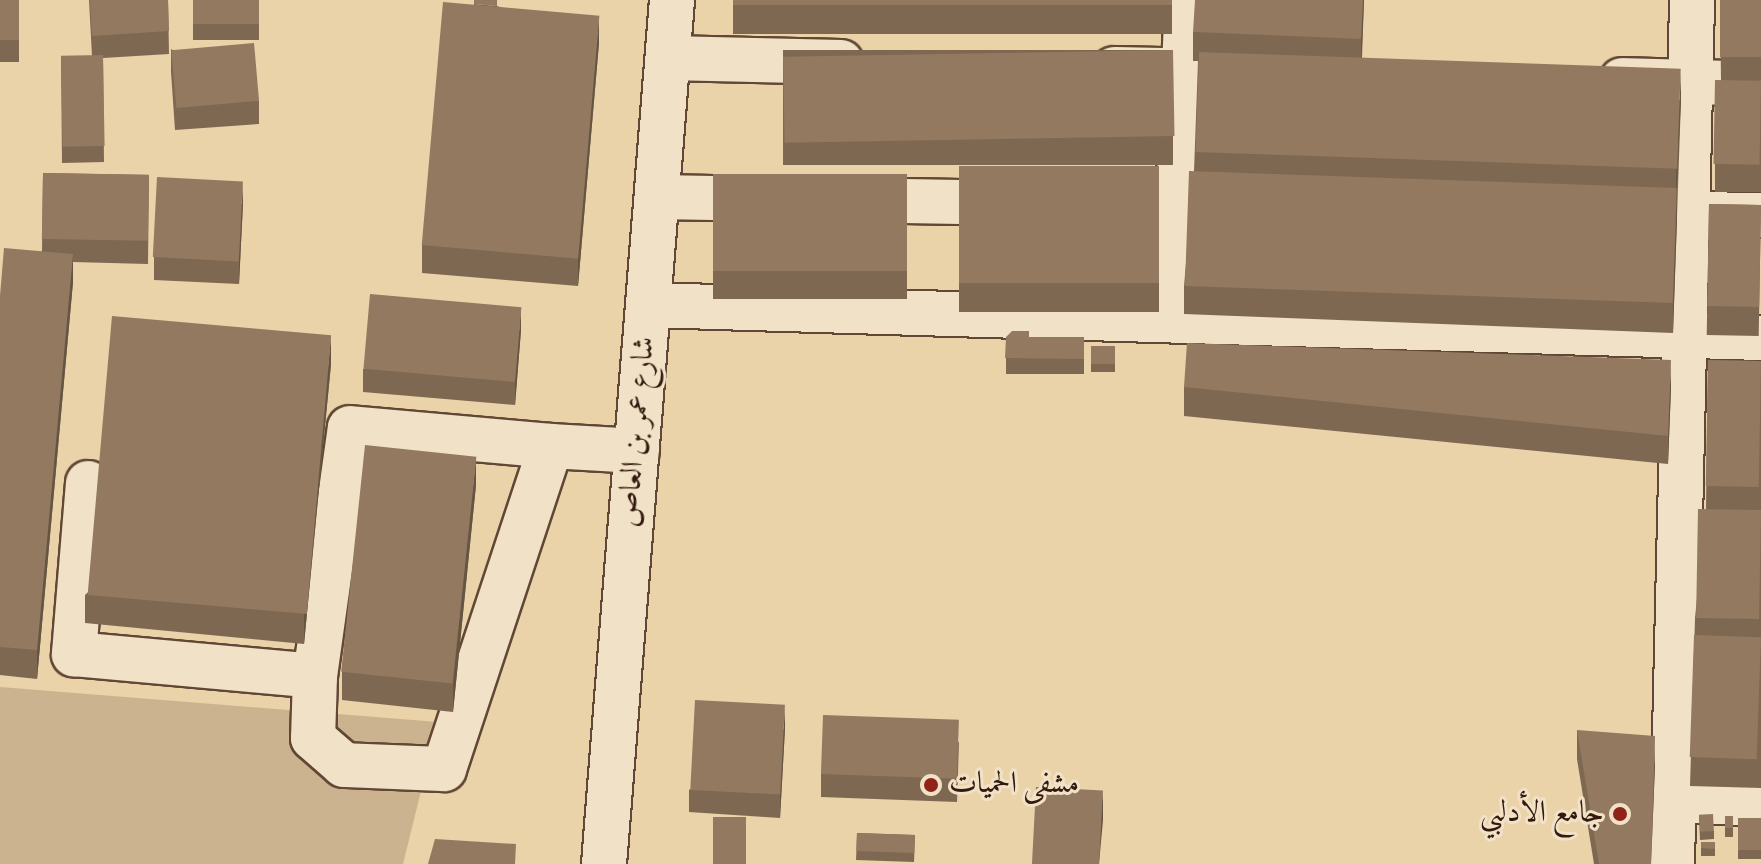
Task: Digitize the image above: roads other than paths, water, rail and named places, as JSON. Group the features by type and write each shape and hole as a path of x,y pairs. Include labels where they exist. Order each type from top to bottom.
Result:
{"street":[{"name":"شارع عمر بن العاص","path":"604,864 672,0"},
{"path":"1173,319 1187,0"},
{"path":"1672,864 1676,655 1700,525 1684,333 1692,0"},
{"path":"668,58 887,64"},
{"path":"1074,68 1295,73"},
{"path":"1579,79 1761,84"},
{"path":"657,197 1289,207"},
{"path":"1575,212 1761,215"},
{"path":"649,305 1684,333 1761,338"},
{"path":"551,446 444,769 344,765 313,738 315,676 350,428 637,451"},
{"path":"88,483 74,654 315,676"},
{"path":"1676,655 1718,657"},
{"path":"1674,800 1761,804"}],"place":[{"name":"مشفى الحميات","path":"931,785"},
{"name":"جامع الأدلبي","path":"1620,814"}]}
